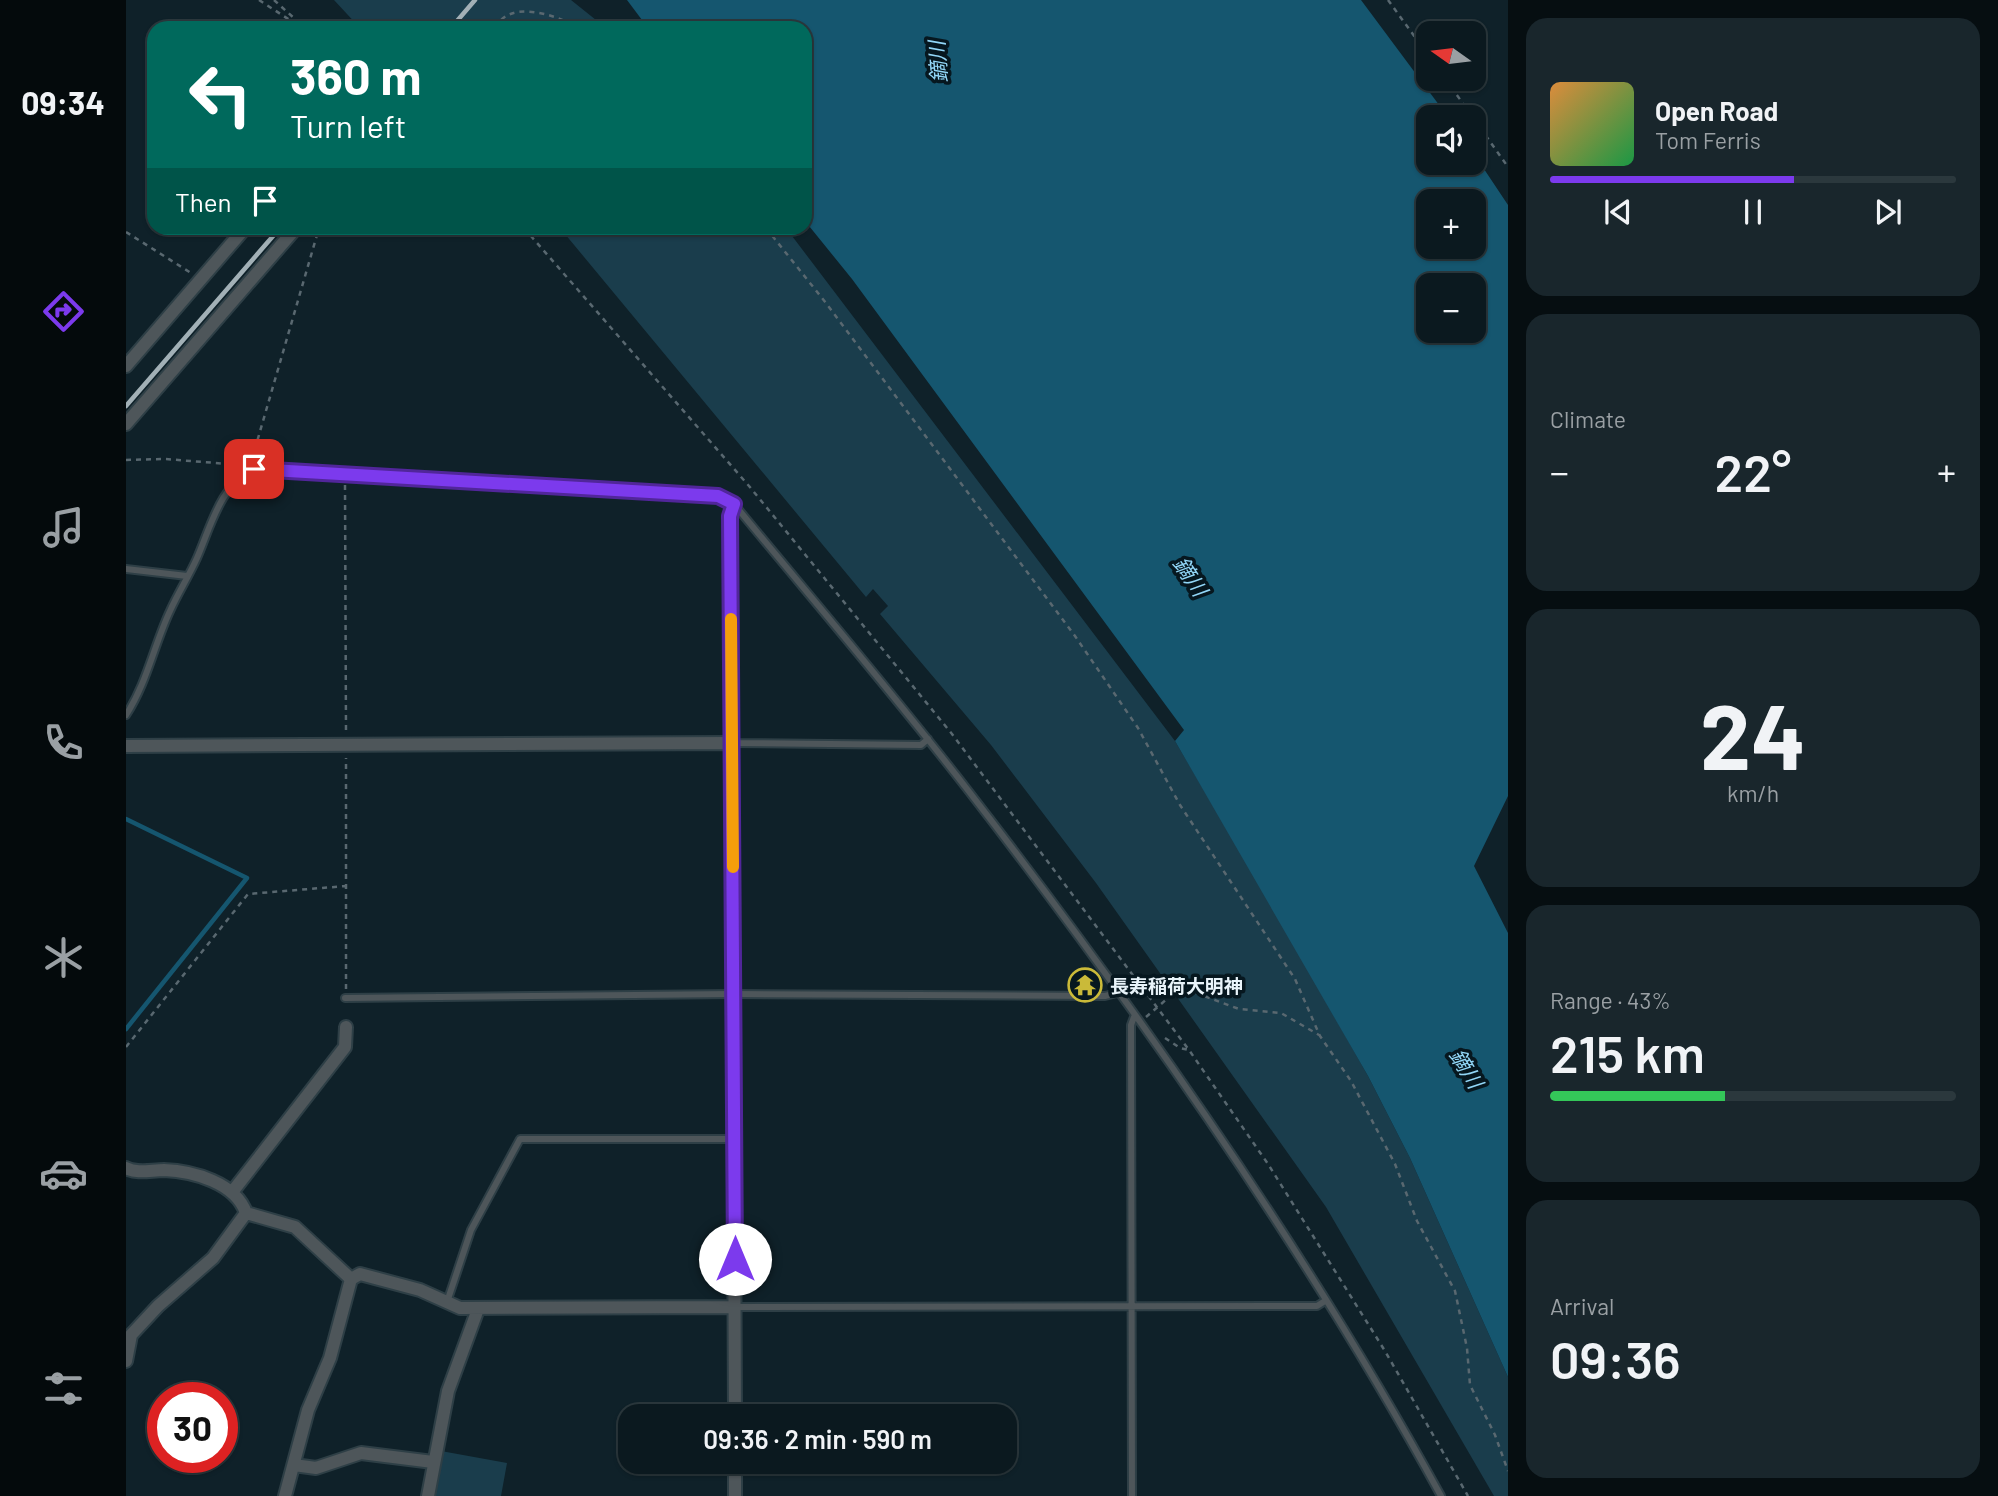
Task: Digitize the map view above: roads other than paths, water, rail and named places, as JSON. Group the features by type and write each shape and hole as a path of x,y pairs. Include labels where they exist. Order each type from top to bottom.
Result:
{"street":[{"path":"126,366 238,235"},
{"path":"126,424 290,235"},
{"path":"126,746 732,743 735,1404"},
{"path":"233,1191 345,1047 346,1027"},
{"path":"126,1168 181,1172 233,1191 241,1200 246,1213"},
{"path":"246,1213 295,1227 351,1279"},
{"path":"126,1361 131,1335 158,1306 213,1258 246,1213"},
{"path":"285,1496 308,1410 330,1358 351,1279 360,1274 420,1290 447,1303 478,1309 735,1307"},
{"path":"428,1496 448,1391 478,1309"},
{"path":"294,1465 316,1468 361,1453 433,1462"},
{"path":"735,1474 735,1496"}],"lane":[{"path":"126,715 143,684 169,612 218,505 252,470 718,496 734,504 928,739 1117,993 1225,1146 1325,1301 1441,1496"},
{"path":"734,504 730,516 732,743 921,745 928,739"},
{"path":"126,569 187,576"},
{"path":"345,998 734,994 1105,996 1117,993"},
{"path":"1132,1496 1131,1025 1134,1017"},
{"path":"447,1303 471,1230 520,1139 734,1139"},
{"path":"735,1307 1317,1306 1325,1301"}],"water":[{"name":"鏑川","path":"627,0 1361,0 1416,74 1416,91 1429,91 1439,105 1416,105 1416,175 1486,175 1486,172 1508,205 1508,796 1474,866 1508,933 1508,1377 1410,1158 1368,1076 1175,741 1184,730 852,279 812,230 812,21 643,21"}],"waterway":[{"path":"126,819 247,878 126,1029"}],"railway":[{"path":"457,21 475,0"},
{"path":"126,406 274,235"}],"place":[{"name":"長寿稲荷大明神","path":"1085,985"}]}
